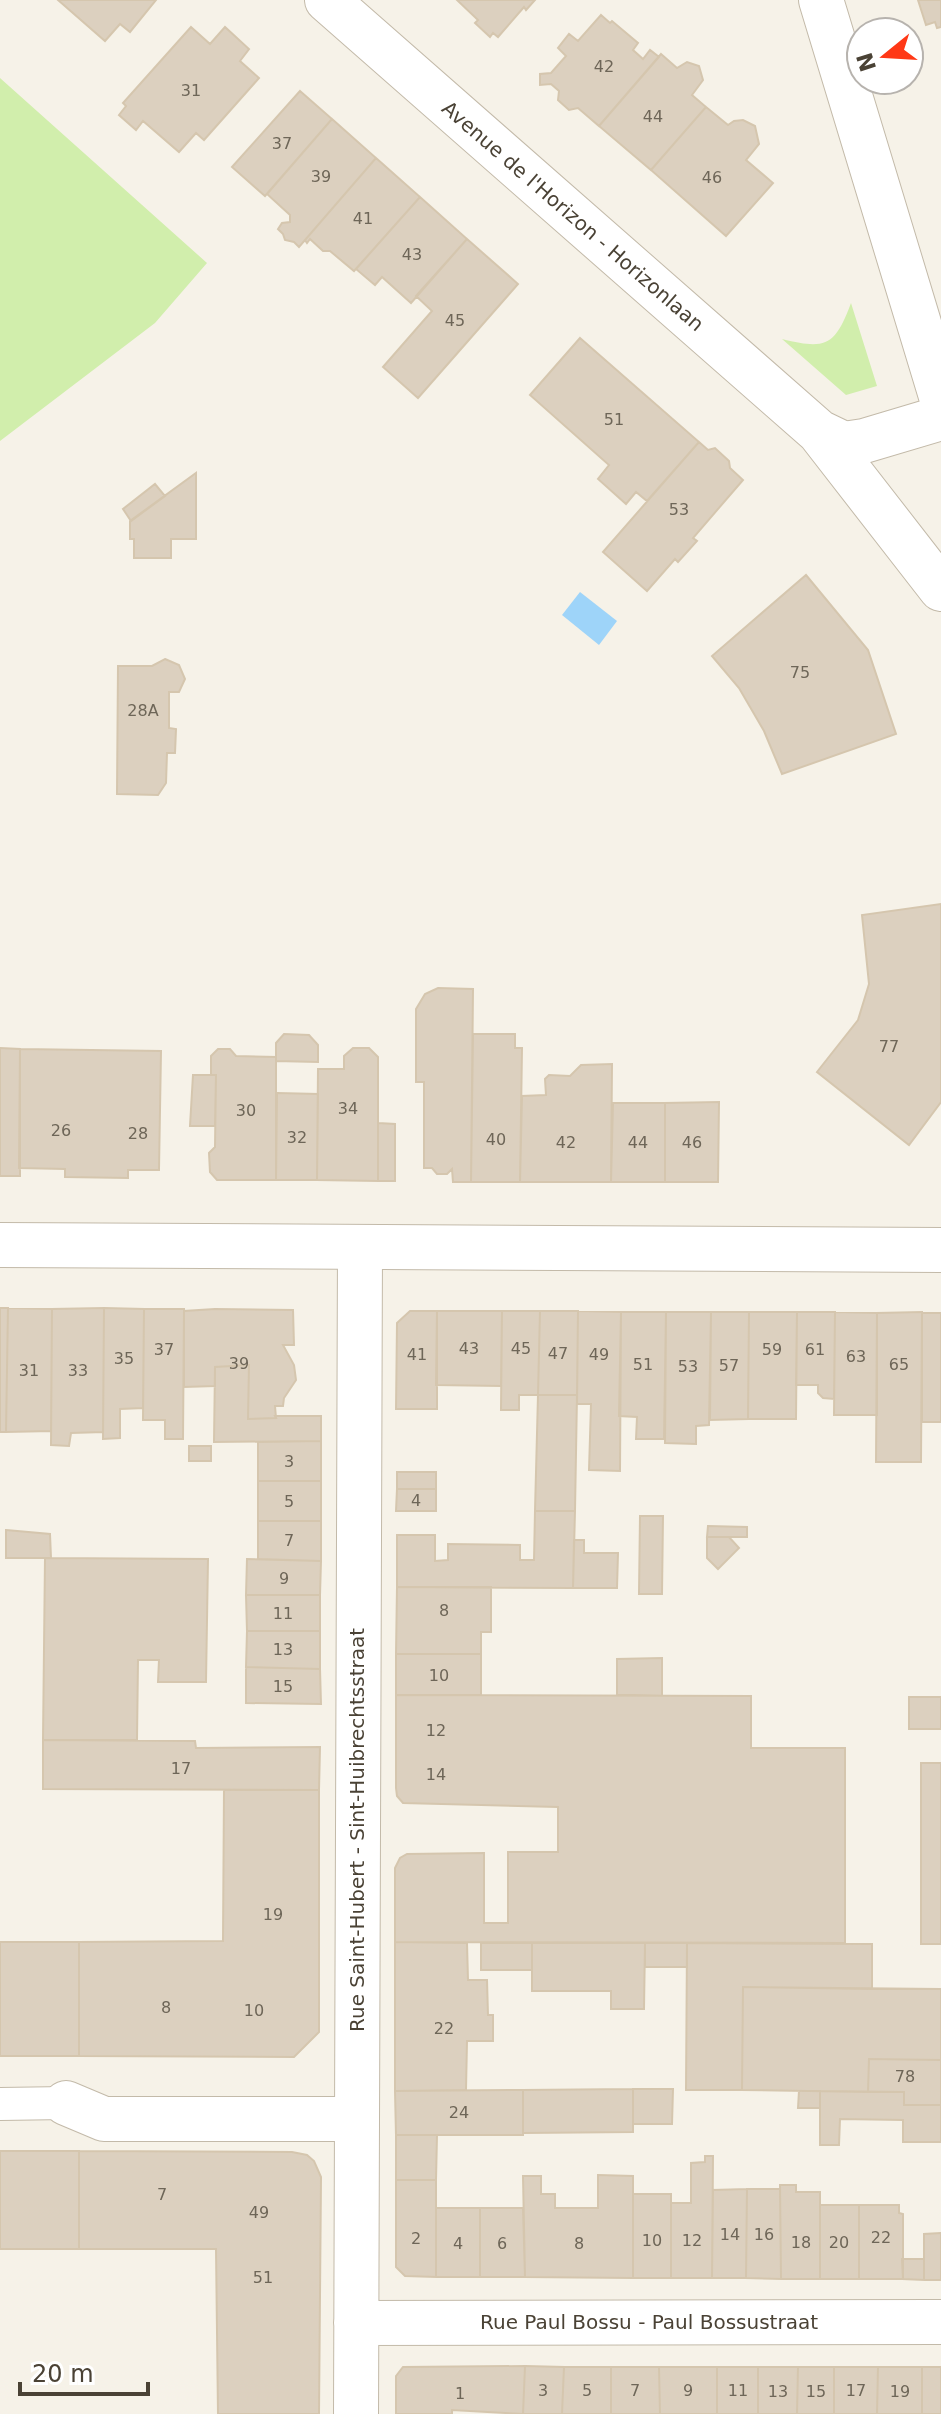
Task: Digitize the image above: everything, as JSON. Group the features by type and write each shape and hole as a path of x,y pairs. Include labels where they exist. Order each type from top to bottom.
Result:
{"street":[{"name":"Avenue de l'Horizon - Horizonlaan","path":"327,0 819,432 941,589"},
{"path":"821,0 941,396"},
{"name":"Avenue de l'Horizon - Horizonlaan","path":"819,432 844,444 941,418"},
{"path":"0,1245 941,1250"},
{"name":"Rue Saint-Hubert - Sint-Huibrechtsstraat","path":"356,2414 360,1247"},
{"path":"0,2104 66,2103 104,2119 355,2119"},
{"name":"Rue Paul Bossu - Paul Bossustraat","path":"356,2323 941,2322"}],"green space":[{"path":"0,78 207,263 155,323 0,441"},
{"path":"851,303 877,386 846,395 782,339 809,344 827,341 840,328"}],"water":[{"path":"580,592 617,621 599,645 562,615"}],"building":[{"path":"58,0 156,0 130,32 120,24 105,41"},
{"path":"457,0 535,0 526,10 524,7 498,37 493,33 490,37"},
{"path":"918,0 941,0 941,27 937,28 935,22 926,25"},
{"path":"601,15 638,43 633,50 643,59 650,50 659,57 599,126 578,108 569,110 558,100 559,91 551,84 540,85 540,74 551,73 566,56 558,48 569,34 578,41"},
{"path":"191,27 210,44 225,27 249,49 240,61 259,78 204,140 196,133 179,152 143,121 136,130 119,115 126,106 123,103"},
{"path":"661,54 677,68 687,62 699,66 703,80 692,95 706,107 651,170 599,126"},
{"path":"300,91 332,119 265,196 232,167"},
{"path":"706,107 728,125 743,120 755,126 759,144 746,160 773,183 726,236 651,170"},
{"path":"332,119 376,158 299,247 285,240 278,229 282,223 290,222 290,215 267,194"},
{"path":"376,158 420,197 354,271 330,251 323,251 310,239 307,243 305,240"},
{"path":"420,197 467,239 411,303 382,277 375,285 356,269"},
{"path":"467,239 518,284 418,398 383,367 432,311 416,296"},
{"path":"580,338 699,442 647,501 636,492 626,504 598,479 609,465 530,395"},
{"path":"699,442 708,450 715,448 743,480 693,538 697,541 678,562 675,559 647,591 603,552"},
{"path":"196,473 196,539 171,539 171,558 134,558 130,521"},
{"path":"155,484 165,496 131,521 123,509"},
{"path":"806,575 868,650 896,734 782,774 764,731 739,688 712,656"},
{"path":"165,659 179,665 185,679 179,692 169,692 169,728 176,729 175,753 167,753 166,783 158,795 117,794 118,666 152,666"},
{"path":"941,904 941,1102 909,1145 817,1072 858,1020 869,984 862,915"},
{"path":"438,988 473,989 471,1182 453,1182 452,1169 447,1174 437,1174 432,1168 424,1168 424,1082 416,1082 416,1009 425,994"},
{"path":"284,1034 309,1035 318,1045 318,1062 276,1061 276,1043"},
{"path":"473,1034 515,1034 515,1048 522,1048 520,1182 471,1182"},
{"path":"0,1048 20,1049 20,1176 0,1176"},
{"path":"353,1048 369,1048 378,1057 378,1181 317,1180 318,1069 344,1069 344,1056"},
{"path":"20,1049 161,1051 159,1170 128,1170 128,1178 65,1177 65,1169 19,1168"},
{"path":"218,1049 230,1049 236,1056 276,1057 276,1180 217,1180 210,1172 209,1153 215,1147 216,1075 211,1075 211,1056"},
{"path":"612,1064 611,1182 520,1182 522,1096 546,1095 545,1079 549,1075 570,1076 581,1065"},
{"path":"193,1075 216,1075 215,1126 190,1126"},
{"path":"277,1093 318,1094 317,1180 276,1180"},
{"path":"719,1102 718,1182 665,1182 665,1103"},
{"path":"613,1103 665,1103 665,1182 611,1182"},
{"path":"378,1123 395,1124 395,1181 378,1181"},
{"path":"0,1308 8,1308 6,1432 0,1432"},
{"path":"8,1308 52,1309 51,1431 6,1432"},
{"path":"104,1308 103,1432 71,1433 69,1446 51,1445 52,1309"},
{"path":"104,1308 144,1309 143,1408 120,1409 120,1438 103,1439"},
{"path":"144,1309 184,1309 183,1439 165,1439 165,1420 143,1420"},
{"path":"293,1310 294,1345 283,1345 294,1365 296,1380 284,1398 283,1406 275,1406 276,1418 248,1419 249,1365 215,1367 215,1386 184,1387 184,1311"},
{"path":"410,1311 437,1311 437,1409 396,1409 397,1323"},
{"path":"437,1311 502,1311 501,1386 436,1385"},
{"path":"502,1311 540,1311 538,1395 519,1395 519,1410 501,1410"},
{"path":"540,1311 578,1311 577,1395 538,1395"},
{"path":"578,1311 621,1312 620,1471 589,1470 591,1404 577,1404"},
{"path":"621,1312 666,1312 664,1439 636,1439 637,1417 619,1416"},
{"path":"666,1312 711,1312 709,1425 696,1426 696,1444 665,1443"},
{"path":"711,1312 749,1312 748,1419 710,1420"},
{"path":"749,1312 797,1312 796,1419 748,1419"},
{"path":"797,1312 835,1312 834,1399 823,1398 818,1393 818,1385 796,1385"},
{"path":"835,1312 877,1313 877,1415 834,1415"},
{"path":"922,1312 921,1462 876,1462 877,1313"},
{"path":"922,1313 941,1313 941,1422 922,1422"},
{"path":"249,1365 248,1419 321,1416 321,1441 214,1442 215,1367"},
{"path":"538,1395 577,1395 575,1511 535,1511"},
{"path":"321,1441 321,1481 258,1481 258,1442"},
{"path":"189,1446 211,1446 211,1461 189,1461"},
{"path":"397,1472 436,1472 436,1489 397,1489"},
{"path":"258,1481 321,1481 321,1521 258,1521"},
{"path":"397,1489 436,1489 436,1511 396,1511"},
{"path":"535,1511 575,1511 573,1588 397,1587 397,1535 435,1535 435,1561 448,1560 448,1544 520,1545 520,1560 534,1560"},
{"path":"640,1516 663,1516 662,1594 639,1594"},
{"path":"258,1521 321,1521 321,1561 258,1559"},
{"path":"708,1526 747,1527 747,1537 707,1537"},
{"path":"6,1530 50,1534 51,1558 6,1558"},
{"path":"707,1537 729,1537 739,1548 718,1569 707,1558"},
{"path":"574,1540 584,1540 584,1553 618,1553 617,1588 573,1588"},
{"path":"45,1558 208,1559 206,1682 158,1682 159,1660 138,1660 137,1740 43,1740"},
{"path":"247,1559 321,1561 320,1595 246,1595"},
{"path":"397,1587 491,1587 491,1632 481,1632 481,1654 396,1654"},
{"path":"246,1595 320,1595 320,1631 247,1631"},
{"path":"247,1631 320,1631 320,1669 246,1667"},
{"path":"396,1654 481,1654 481,1695 396,1695"},
{"path":"662,1658 662,1696 617,1695 617,1659"},
{"path":"246,1667 320,1669 321,1704 246,1703"},
{"path":"396,1695 751,1696 751,1748 845,1748 845,1943 395,1942 395,1868 400,1858 407,1854 484,1853 484,1923 508,1923 508,1852 558,1852 558,1807 403,1803 397,1796 396,1788"},
{"path":"909,1697 941,1697 941,1729 909,1729"},
{"path":"43,1740 195,1741 196,1748 320,1747 319,1790 43,1789"},
{"path":"921,1763 941,1763 941,1944 921,1944"},
{"path":"224,1790 319,1790 319,2032 294,2057 79,2056 79,1942 223,1941"},
{"path":"0,1942 79,1942 79,2056 0,2056"},
{"path":"395,1942 467,1943 468,1980 487,1980 488,2015 493,2015 493,2041 467,2041 466,2090 395,2091"},
{"path":"481,1943 532,1943 532,1970 481,1970"},
{"path":"532,1943 645,1943 644,2009 611,2009 611,1991 532,1991"},
{"path":"645,1943 687,1943 687,1967 645,1967"},
{"path":"687,1943 872,1944 872,1989 743,1987 742,2090 686,2090"},
{"path":"743,1987 941,1989 941,2060 869,2059 868,2092 742,2090"},
{"path":"869,2059 941,2060 941,2105 904,2105 904,2092 868,2092"},
{"path":"633,2089 673,2089 672,2124 633,2124"},
{"path":"633,2089 633,2132 523,2133 523,2090"},
{"path":"523,2090 523,2135 396,2135 395,2091"},
{"path":"799,2091 820,2091 820,2108 798,2108"},
{"path":"820,2091 904,2092 904,2105 941,2105 941,2142 903,2142 903,2120 840,2119 839,2145 820,2145"},
{"path":"396,2135 437,2135 436,2180 396,2180"},
{"path":"0,2151 79,2151 79,2249 0,2249"},
{"path":"79,2151 292,2152 307,2155 314,2161 321,2177 319,2414 218,2414 216,2249 79,2249"},
{"path":"705,2156 713,2156 712,2278 671,2278 671,2203 691,2203 691,2163 705,2162"},
{"path":"598,2175 633,2176 633,2278 525,2277 523,2176 541,2176 541,2194 555,2194 555,2208 598,2208"},
{"path":"396,2180 436,2180 436,2277 405,2276 396,2267"},
{"path":"780,2185 796,2185 796,2192 820,2192 820,2279 781,2279"},
{"path":"747,2189 746,2278 712,2278 713,2190"},
{"path":"747,2189 780,2189 781,2279 746,2278"},
{"path":"633,2194 671,2194 671,2278 633,2278"},
{"path":"820,2205 859,2205 859,2279 820,2279"},
{"path":"859,2205 899,2205 899,2213 903,2214 903,2279 859,2279"},
{"path":"436,2208 480,2208 480,2277 436,2277"},
{"path":"480,2208 523,2208 525,2277 480,2277"},
{"path":"941,2233 941,2280 924,2280 924,2234"},
{"path":"902,2259 924,2259 924,2280 903,2279"},
{"path":"525,2366 523,2414 452,2410 452,2414 396,2414 396,2376 403,2367"},
{"path":"525,2366 564,2367 562,2414 523,2414"},
{"path":"564,2367 611,2367 611,2414 562,2414"},
{"path":"611,2367 659,2367 660,2414 611,2414"},
{"path":"659,2367 717,2367 717,2414 660,2414"},
{"path":"717,2367 758,2367 758,2414 717,2414"},
{"path":"758,2367 798,2367 797,2414 758,2414"},
{"path":"798,2367 834,2367 834,2414 797,2414"},
{"path":"834,2367 878,2367 877,2414 834,2414"},
{"path":"878,2367 922,2367 922,2414 877,2414"},
{"path":"922,2367 941,2367 941,2414 922,2414"}]}
